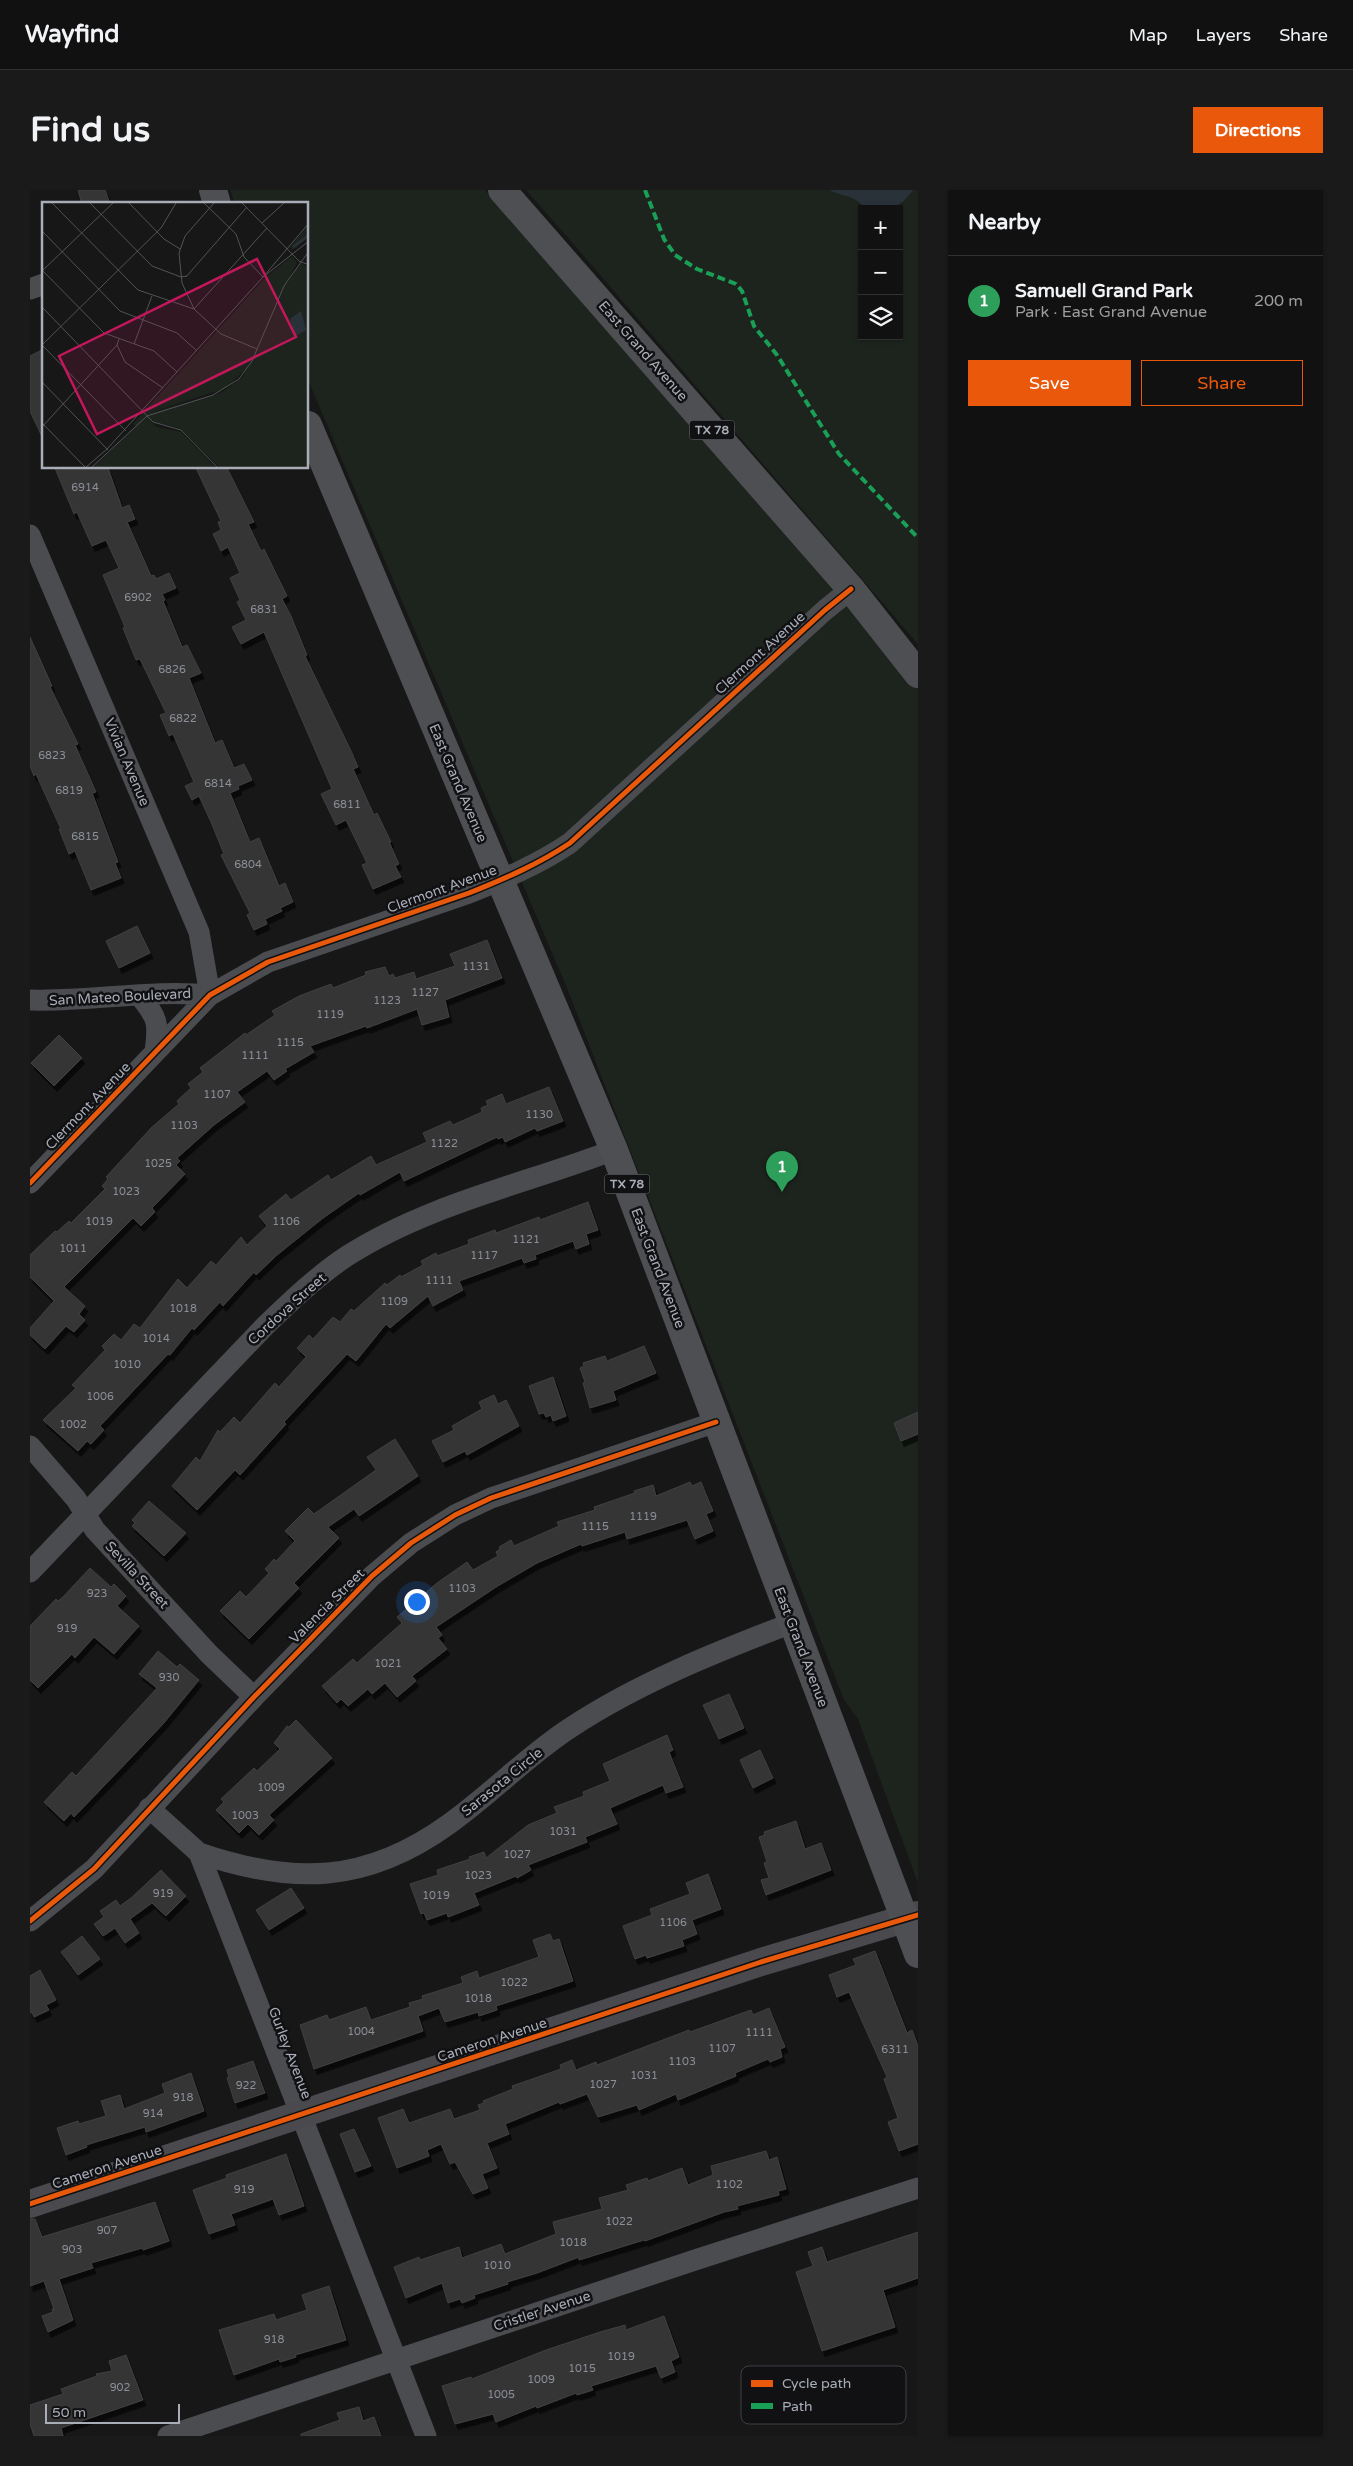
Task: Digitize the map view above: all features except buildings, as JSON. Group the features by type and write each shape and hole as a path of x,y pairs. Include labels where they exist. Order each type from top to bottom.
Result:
{"main road":[{"name":"East Grand Avenue","path":"502,190 850,589 918,674"},
{"name":"East Grand Avenue","path":"309,427 614,1150 792,1623 911,1917 918,1954"}],"street":[{"path":"198,190 206,202"},
{"path":"30,289 42,285"},
{"name":"Vivian Avenue","path":"30,534 200,932 210,994"},
{"name":"Clermont Avenue","path":"30,1182 210,994 268,962 499,881 556,853 570,843 850,589"},
{"name":"San Mateo Boulevard","path":"30,1000 69,1001 140,996 176,991 210,994"},
{"path":"140,996 155,1016 158,1030 155,1052"},
{"name":"Cordova Street","path":"30,1572 264,1327 302,1291 347,1256 398,1227 447,1207 614,1150"},
{"name":"Valencia Street","path":"30,1921 94,1869 254,1697 372,1576 411,1543 455,1515 528,1484 716,1422"},
{"name":"Sevilla Street","path":"30,1446 86,1513 95,1530 203,1647 254,1697"},
{"name":"Sarasota Circle","path":"199,1853 234,1865 277,1873 323,1874 353,1870 382,1862 416,1846 449,1824 569,1729 609,1704 730,1647 792,1623"},
{"name":"Gurley Avenue","path":"149,1808 199,1853 398,2359 426,2436"},
{"name":"Cameron Avenue","path":"30,2204 302,2116 761,1962 911,1917"},
{"name":"Cristler Avenue","path":"168,2436 918,2188"}],"shaded area":[{"path":"230,190 485,190 918,688 918,1883 858,1719 844,1700 567,988 309,382 309,202 234,202"},
{"path":"526,190 918,190 918,644 569,239"},
{"path":"829,190 913,190 898,205 864,205 854,199"}],"marked path":[{"path":"645,190 664,239 675,255 697,269 736,284 742,291 754,326 777,355 839,454 918,538"}],"cycle path":[{"path":"30,1183 210,995 268,962 469,893 521,871 558,851 570,843 825,610 851,589"},
{"path":"30,1921 94,1869 254,1697 372,1576 411,1543 455,1515 491,1498 716,1422"},
{"path":"30,2204 761,1962 918,1915"}],"place":[{"name":"Samuell Grand Park","path":"782,1192"}]}
